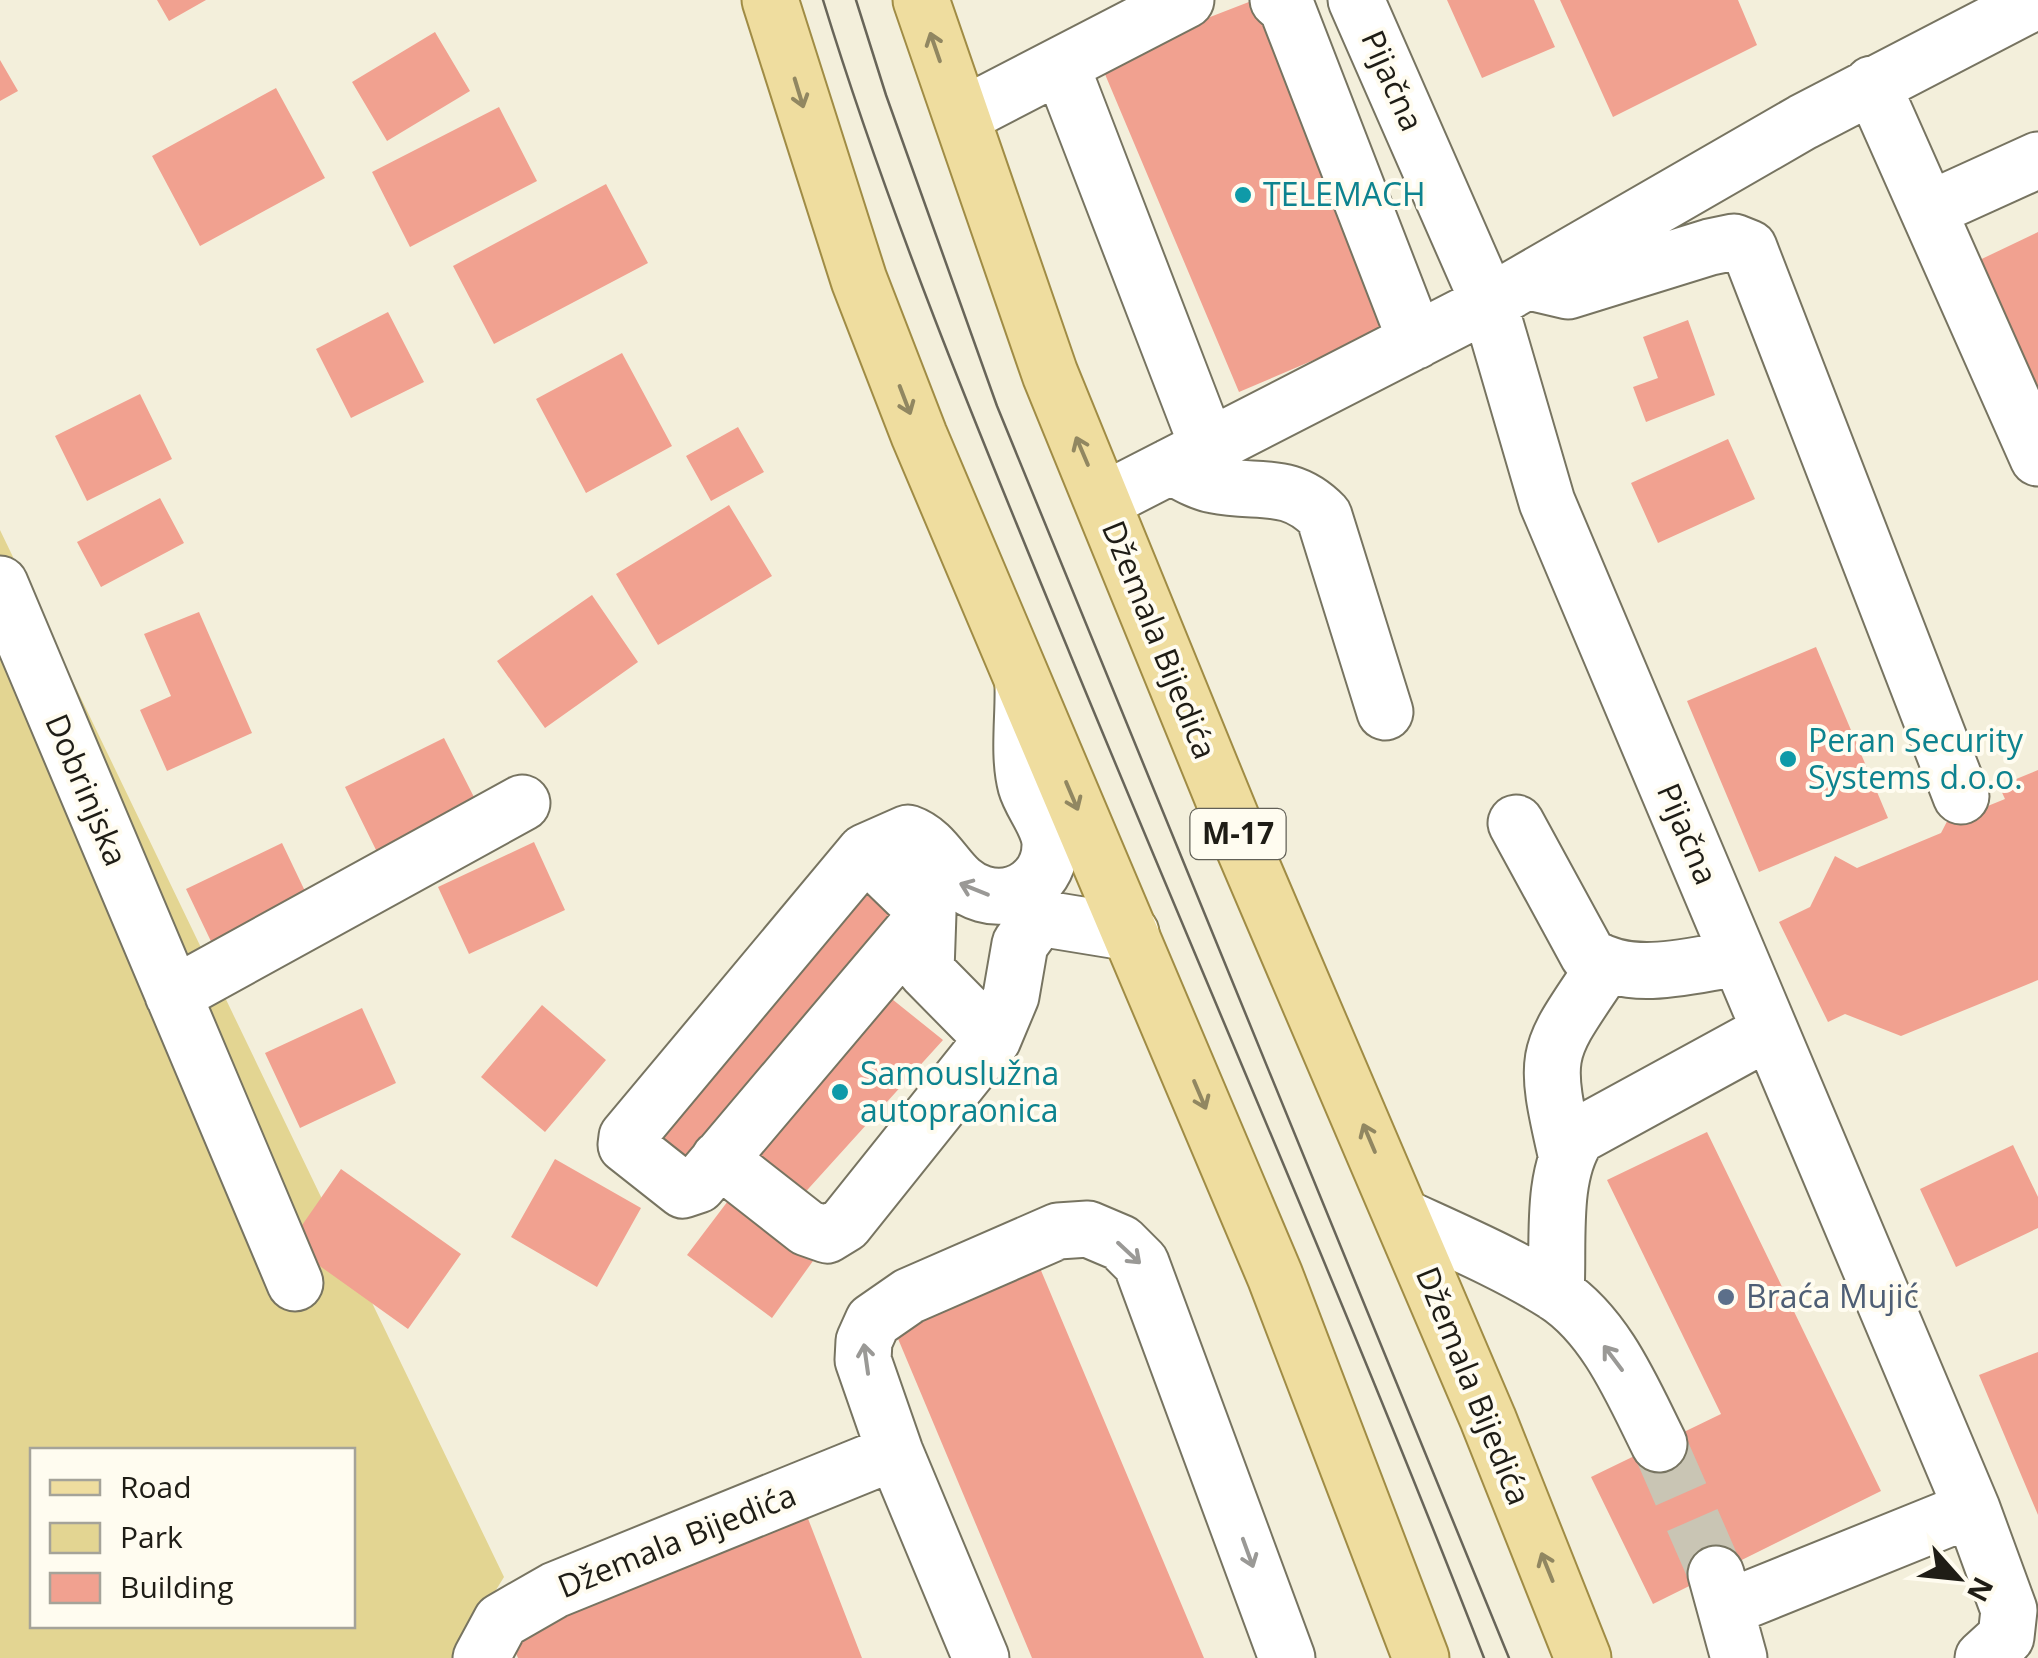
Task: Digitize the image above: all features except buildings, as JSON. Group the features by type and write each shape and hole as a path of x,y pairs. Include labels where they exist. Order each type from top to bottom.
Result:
{"main road":[{"path":"770,0 859,280 1023,686 1131,933 1326,1404 1421,1658"},
{"name":"Džemala Bijedića","path":"921,0 1006,254 1102,501 1232,820 1403,1217 1583,1658"}],"street":[{"path":"962,116 1186,0"},
{"path":"1278,0 1287,8 1416,341"},
{"name":"Pijačna","path":"1356,0 1508,292 1547,502 2015,1620"},
{"path":"1102,501 1508,292 1872,84 2019,5"},
{"path":"1061,65 1190,456 1211,485 1290,492 1306,498 1324,516 1385,712"},
{"path":"1872,84 2038,458"},
{"path":"1928,210 2038,160"},
{"path":"1508,292 1568,291 1710,247 1734,242 1749,248 1961,796"},
{"name":"Dobrinjska","path":"0,584 295,1283"},
{"path":"928,913 692,1190 683,1190 626,1145 627,1137 865,852 908,833 927,840 957,882 980,894 1008,899 1033,885 1046,863 1050,840 1025,784 1023,686"},
{"path":"173,995 522,802"},
{"path":"1516,823 1588,955 1604,966 1637,972 1739,958"},
{"path":"865,852 928,913 926,970 993,1039"},
{"path":"720,1159 808,1228 827,1235 844,1224 993,1039 1011,996 1020,944 1039,918 1131,933"},
{"path":"1556,1294 1566,1154 1549,1079 1551,1058 1556,1040 1604,966"},
{"path":"1566,1154 1578,1136 1770,1031"},
{"path":"1403,1217 1556,1294 1582,1318 1623,1370 1658,1444"},
{"path":"981,1658 895,1452 863,1360 864,1341 873,1322 909,1296 1058,1231 1088,1230 1122,1243 1142,1263 1287,1658"},
{"name":"Džemala Bijedića","path":"481,1658 501,1621 555,1590 895,1452"},
{"path":"1727,1613 1972,1510"}],"green space":[{"path":"0,530 504,1577 454,1658 0,1658"}],"tunnel":[{"path":"1659,1444 1715,1572"}],"tram line":[{"path":"823,0 878,166 971,411 1484,1658"},
{"path":"856,0 997,406 1509,1658"}],"place":[{"name":"TELEMACH","path":"1243,195"},
{"name":"Peran Security Systems d.o.o.","path":"1788,759"},
{"name":"Samouslužna autopraonica","path":"840,1092"},
{"name":"Braća Mujić","path":"1726,1297"}]}
